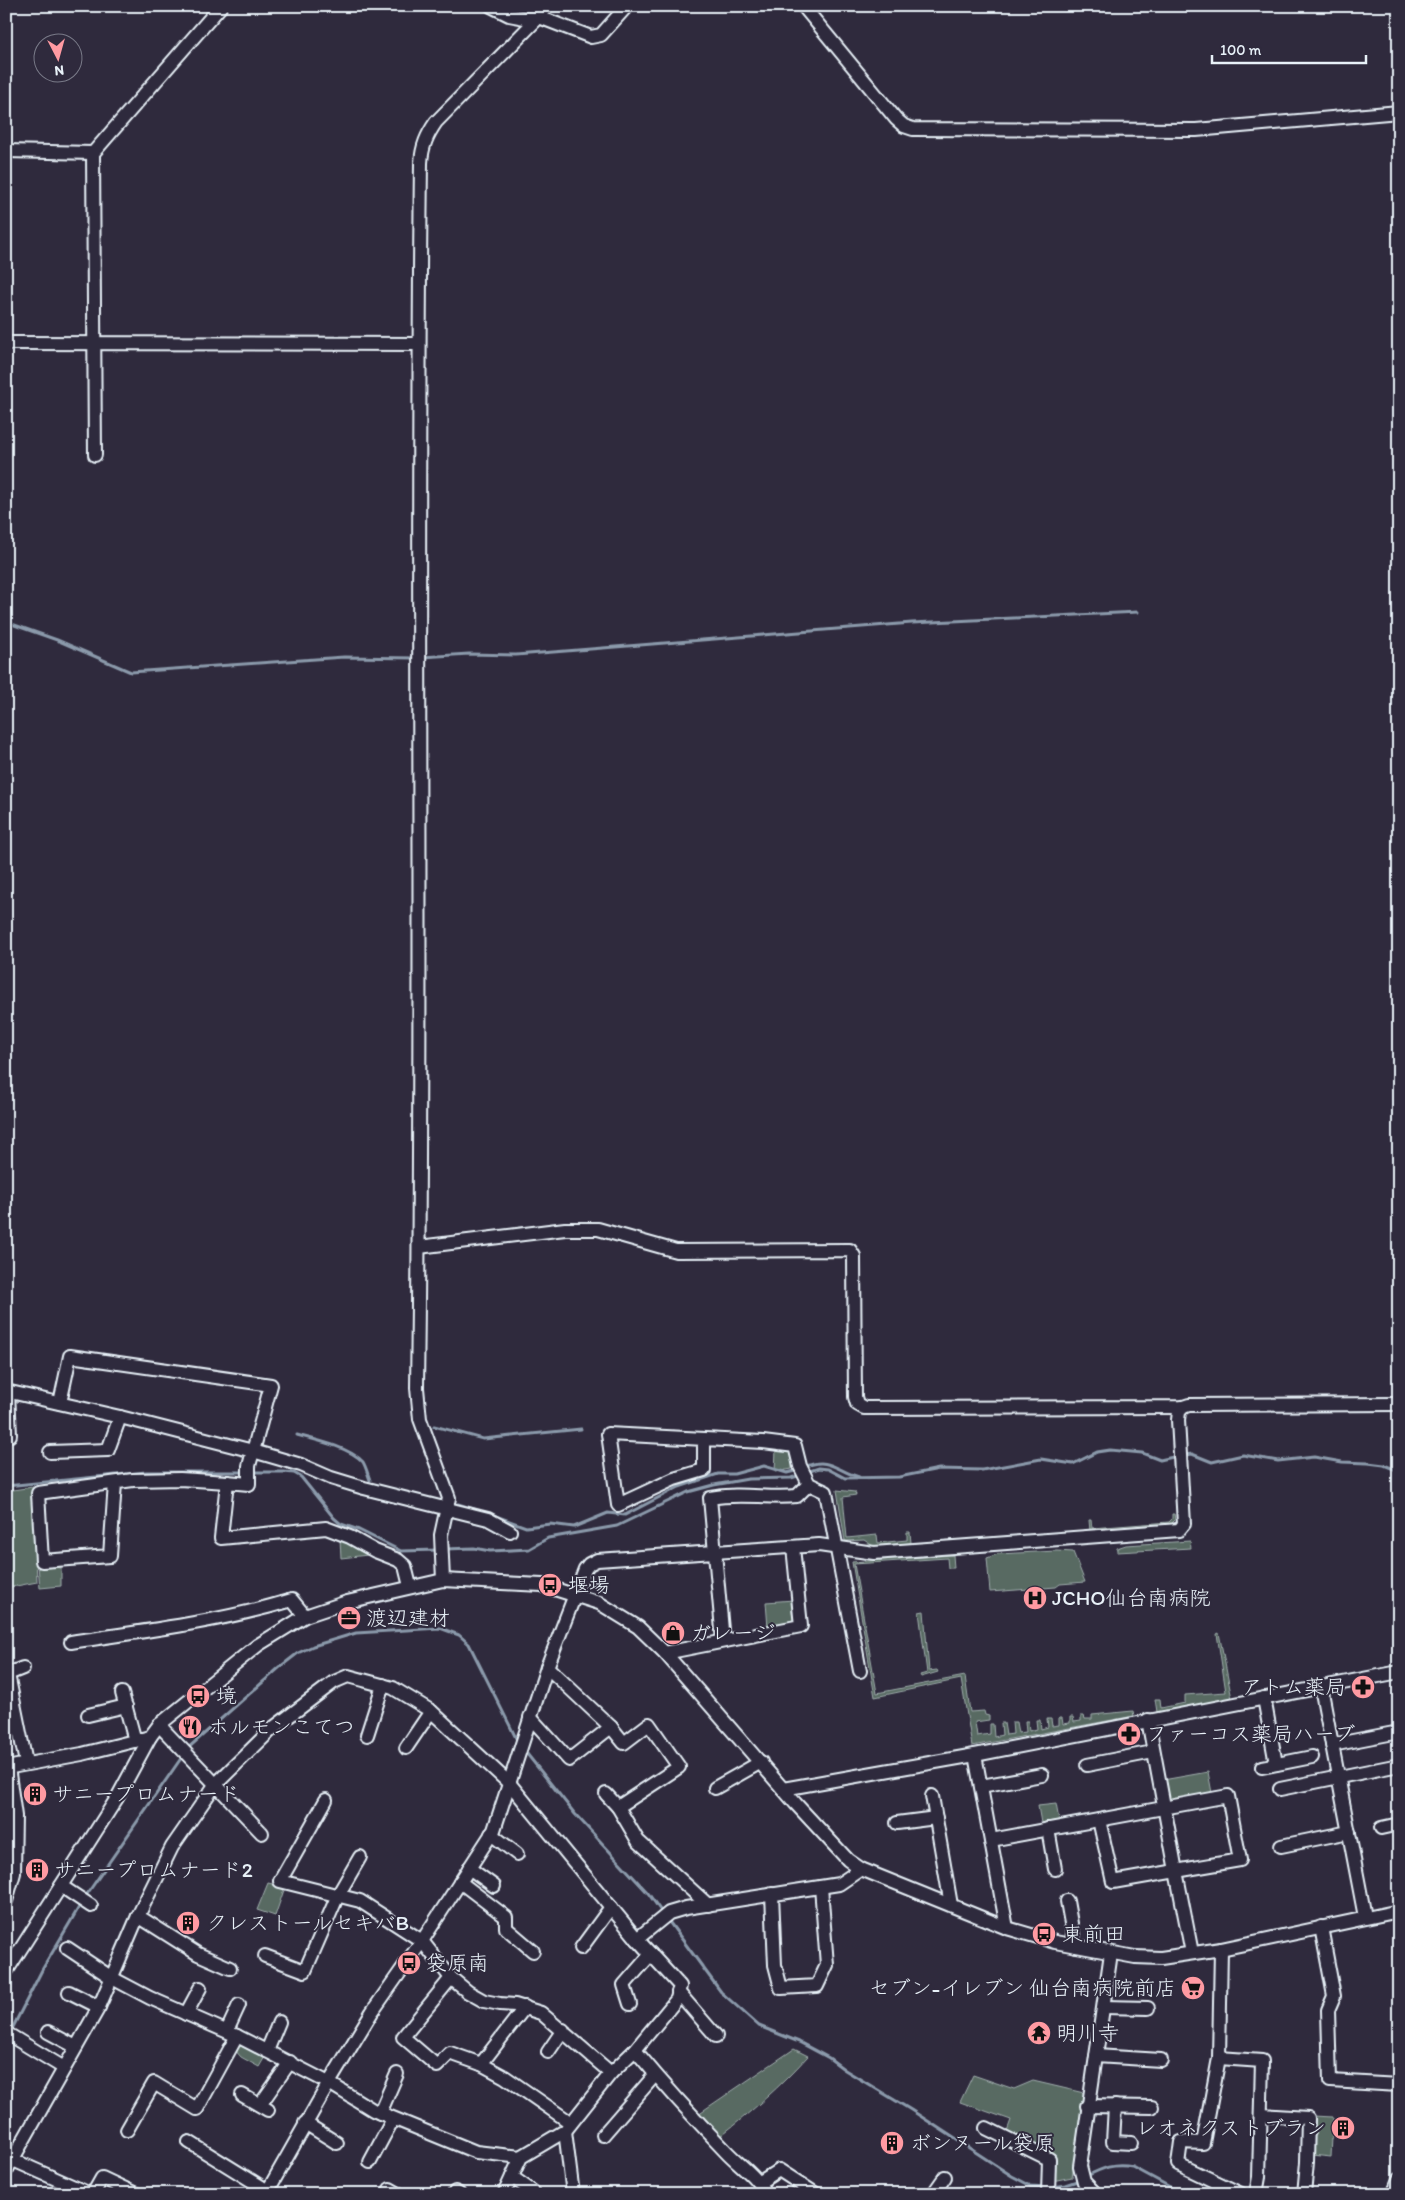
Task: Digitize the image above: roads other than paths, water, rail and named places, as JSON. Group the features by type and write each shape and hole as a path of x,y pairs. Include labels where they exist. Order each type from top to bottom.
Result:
{"street":[{"path":"95,455 93,153 221,6"},
{"path":"491,6 509,15 525,18 542,11"},
{"path":"542,11 591,37 597,37 628,6"},
{"path":"803,6 896,119 904,126 913,129 1196,130 1399,112"},
{"path":"443,1580 441,1535 448,1498 420,1419 417,1388 419,1247 420,163 424,143 436,122 542,11"},
{"path":"6,151 93,153"},
{"path":"6,343 419,344"},
{"path":"419,1247 565,1229 598,1229 676,1251 850,1250 854,1256 854,1397 856,1404 864,1408 1399,1404"},
{"path":"60,1403 70,1356 271,1385 253,1451 249,1471 249,1484 180,1479 133,1480 115,1482 38,1493 42,1561 110,1556 115,1482"},
{"path":"10,1435 7,1391 120,1417 253,1451 301,1465 331,1478 364,1488 488,1519 510,1531"},
{"path":"189,2142 268,2193 329,2082 372,2012 422,1941 491,1834 519,1758 530,1717 547,1667 585,1569 590,1564 597,1560 794,1546 819,1545 874,1552 1178,1530 1184,1524 1178,1420 1179,1412 1183,1407"},
{"path":"50,1452 108,1450 120,1417"},
{"path":"704,1439 704,1470 674,1479 618,1505 608,1434 763,1442 795,1446 800,1466 808,1482 826,1492 860,1671"},
{"path":"227,1482 221,1538 326,1528 350,1537 375,1551 398,1560 405,1566 410,1586"},
{"path":"723,1641 710,1498 730,1494 782,1498 797,1496 808,1482"},
{"path":"665,1653 801,1626 794,1546"},
{"path":"6,1972 117,1798 159,1725 258,1645 304,1616 347,1602 410,1586 443,1580 542,1585 599,1603 619,1614 638,1627 665,1653 848,1860 861,1869 1007,1928 1075,1946 1111,1953 1161,1958 1221,1949 1399,1911"},
{"path":"71,1642 203,1622 262,1609 292,1600 304,1616"},
{"path":"547,1667 611,1727 624,1743 649,1724 679,1768 618,1807"},
{"path":"23,1668 8,1674 26,1763"},
{"path":"784,1789 975,1755 1399,1672"},
{"path":"6,2171 99,2007 138,1916 172,1847 215,1785 272,1729 334,1682 348,1676 393,1688 431,1711 510,1784 637,1939 680,1986 677,1999 635,2050 611,2073 568,2127 521,2157 504,2194"},
{"path":"367,1735 383,1686"},
{"path":"1321,1687 1365,1917"},
{"path":"1264,1698 1276,1764"},
{"path":"88,1715 124,1699 135,1741"},
{"path":"406,1748 431,1711"},
{"path":"530,1717 569,1760 611,1727"},
{"path":"1148,1720 1163,1808 1192,1953"},
{"path":"159,1725 262,1833"},
{"path":"1332,1745 1399,1732"},
{"path":"7,1895 15,1816 7,1767 82,1754 150,1738"},
{"path":"1087,1765 1153,1752"},
{"path":"975,1755 1007,1928"},
{"path":"1262,1767 1312,1757"},
{"path":"715,1788 761,1762"},
{"path":"1280,1789 1399,1765"},
{"path":"981,1786 1042,1775"},
{"path":"606,1794 618,1807 638,1840 708,1905"},
{"path":"932,1796 951,1905"},
{"path":"991,1840 1228,1796 1240,1860 1113,1882 1100,1820"},
{"path":"326,1800 280,1881 360,1901 422,1941 451,1978 468,1992 484,2001 526,2007 541,2013 611,2073"},
{"path":"897,1823 936,1818"},
{"path":"1381,1828 1399,1824"},
{"path":"1048,1829 1055,1869"},
{"path":"1281,1846 1349,1832"},
{"path":"491,1834 517,1854"},
{"path":"264,1956 305,1970 338,1895 360,1857"},
{"path":"470,1868 494,1886"},
{"path":"637,1939 669,1913 839,1884 861,1869"},
{"path":"460,1882 506,1917 506,1928 533,1951"},
{"path":"61,1886 91,1906"},
{"path":"772,1894 775,1965 781,1988 817,1986 827,1965 821,1887"},
{"path":"1067,1901 1075,1946"},
{"path":"581,1948 611,1907"},
{"path":"138,1916 198,1954 230,1968"},
{"path":"1321,1927 1334,1996 1328,2010 1330,2081 1399,2085"},
{"path":"67,1948 112,1978 150,1998 232,2033 329,2082 393,2119 476,2152 521,2157"},
{"path":"1221,1949 1219,2058 1203,2143 1181,2142 1178,2164 1240,2194"},
{"path":"1087,2187 1080,2166 1087,2106 1111,1953"},
{"path":"630,2004 624,1985 651,1954"},
{"path":"451,1978 403,2037 438,2066 450,2054 481,2064 505,2078 568,2127 573,2194"},
{"path":"186,2014 200,1988"},
{"path":"70,1992 99,2007"},
{"path":"678,1992 716,2036"},
{"path":"127,2130 154,2083 197,2109 232,2033 239,2005"},
{"path":"481,2064 526,2007"},
{"path":"1104,2007 1148,2008"},
{"path":"267,2051 279,2022"},
{"path":"548,2052 563,2030"},
{"path":"48,2032 76,2047"},
{"path":"6,2033 64,2068"},
{"path":"635,2050 655,2075 763,2188 779,2170 816,2194"},
{"path":"1096,2056 1162,2060"},
{"path":"1219,2058 1262,2061 1259,2177 1256,2194"},
{"path":"242,2095 264,2108 290,2062"},
{"path":"380,2113 396,2074"},
{"path":"603,2135 655,2075"},
{"path":"1087,2106 1152,2107"},
{"path":"1115,2106 1113,2142 1131,2143"},
{"path":"1261,2115 1308,2118 1304,2194"},
{"path":"370,2162 393,2119"},
{"path":"306,2123 337,2143"},
{"path":"986,2128 1049,2158 1048,2190"},
{"path":"13,2160 92,2194 102,2178 136,2194"},
{"path":"512,2177 533,2192"},
{"path":"933,2194 945,2177"},
{"path":"1393,2194 1399,2179"},
{"path":"388,2194 390,2189 399,2194"},
{"path":"454,2194 455,2192 459,2194"}],"waterway":[{"path":"422,657 469,654 516,655 912,623 1138,612"},
{"path":"6,622 57,640 131,672 344,657 416,658"},
{"path":"434,1426 483,1439 581,1429"},
{"path":"297,1435 349,1452 363,1462 370,1480"},
{"path":"807,1472 819,1468 828,1469 845,1478 899,1477 939,1469 982,1470 1041,1459 1073,1464 1097,1452 1110,1450 1142,1453 1160,1460 1173,1457"},
{"path":"1186,1455 1192,1454 1212,1462 1243,1455 1278,1461 1314,1457 1342,1462 1384,1465 1399,1471"},
{"path":"805,1467 820,1463 827,1464 859,1477"},
{"path":"493,1515 526,1527 550,1524 574,1527 608,1513 625,1515 679,1487 718,1474 734,1474 764,1466 787,1473 799,1470"},
{"path":"6,1486 146,1472 245,1472"},
{"path":"251,1472 294,1473 301,1477 341,1524 359,1530 401,1551 438,1550"},
{"path":"444,1549 474,1548 490,1551 529,1549 548,1538 617,1526 688,1492 748,1479 791,1478 801,1475"},
{"path":"458,1504 480,1511"},
{"path":"187,1749 298,1653 313,1646 356,1633 440,1628 459,1635 469,1644 518,1742"},
{"path":"523,1749 575,1814 648,1893 663,1914"},
{"path":"85,1897 184,1754"},
{"path":"10,2033 42,1970 82,1902"},
{"path":"667,1919 721,1992 759,2026 799,2042 829,2058 1012,2176 1031,2186 1046,2187"},
{"path":"1085,2177 1108,2167 1133,2167 1183,2194"},
{"path":"1052,2187 1080,2180"}],"place":[{"name":"堰場","path":"550,1585"},
{"name":"JCHO仙台南病院","path":"1035,1598"},
{"name":"渡辺建材","path":"349,1618"},
{"name":"ガレージ","path":"673,1633"},
{"name":"アトム薬局","path":"1363,1687"},
{"name":"境","path":"198,1696"},
{"name":"ホルモンこてつ","path":"190,1727"},
{"name":"ファーコス薬局ハーブ","path":"1129,1734"},
{"name":"サニープロムナード","path":"35,1794"},
{"name":"サニープロムナード2","path":"37,1870"},
{"name":"クレストールセキバB","path":"188,1923"},
{"name":"東前田","path":"1044,1934"},
{"name":"袋原南","path":"409,1963"},
{"name":"セブン-イレブン 仙台南病院前店","path":"1193,1988"},
{"name":"明川寺","path":"1039,2033"},
{"name":"レオネクストブラン","path":"1343,2128"},
{"name":"ボンヌール袋原","path":"892,2143"}]}
